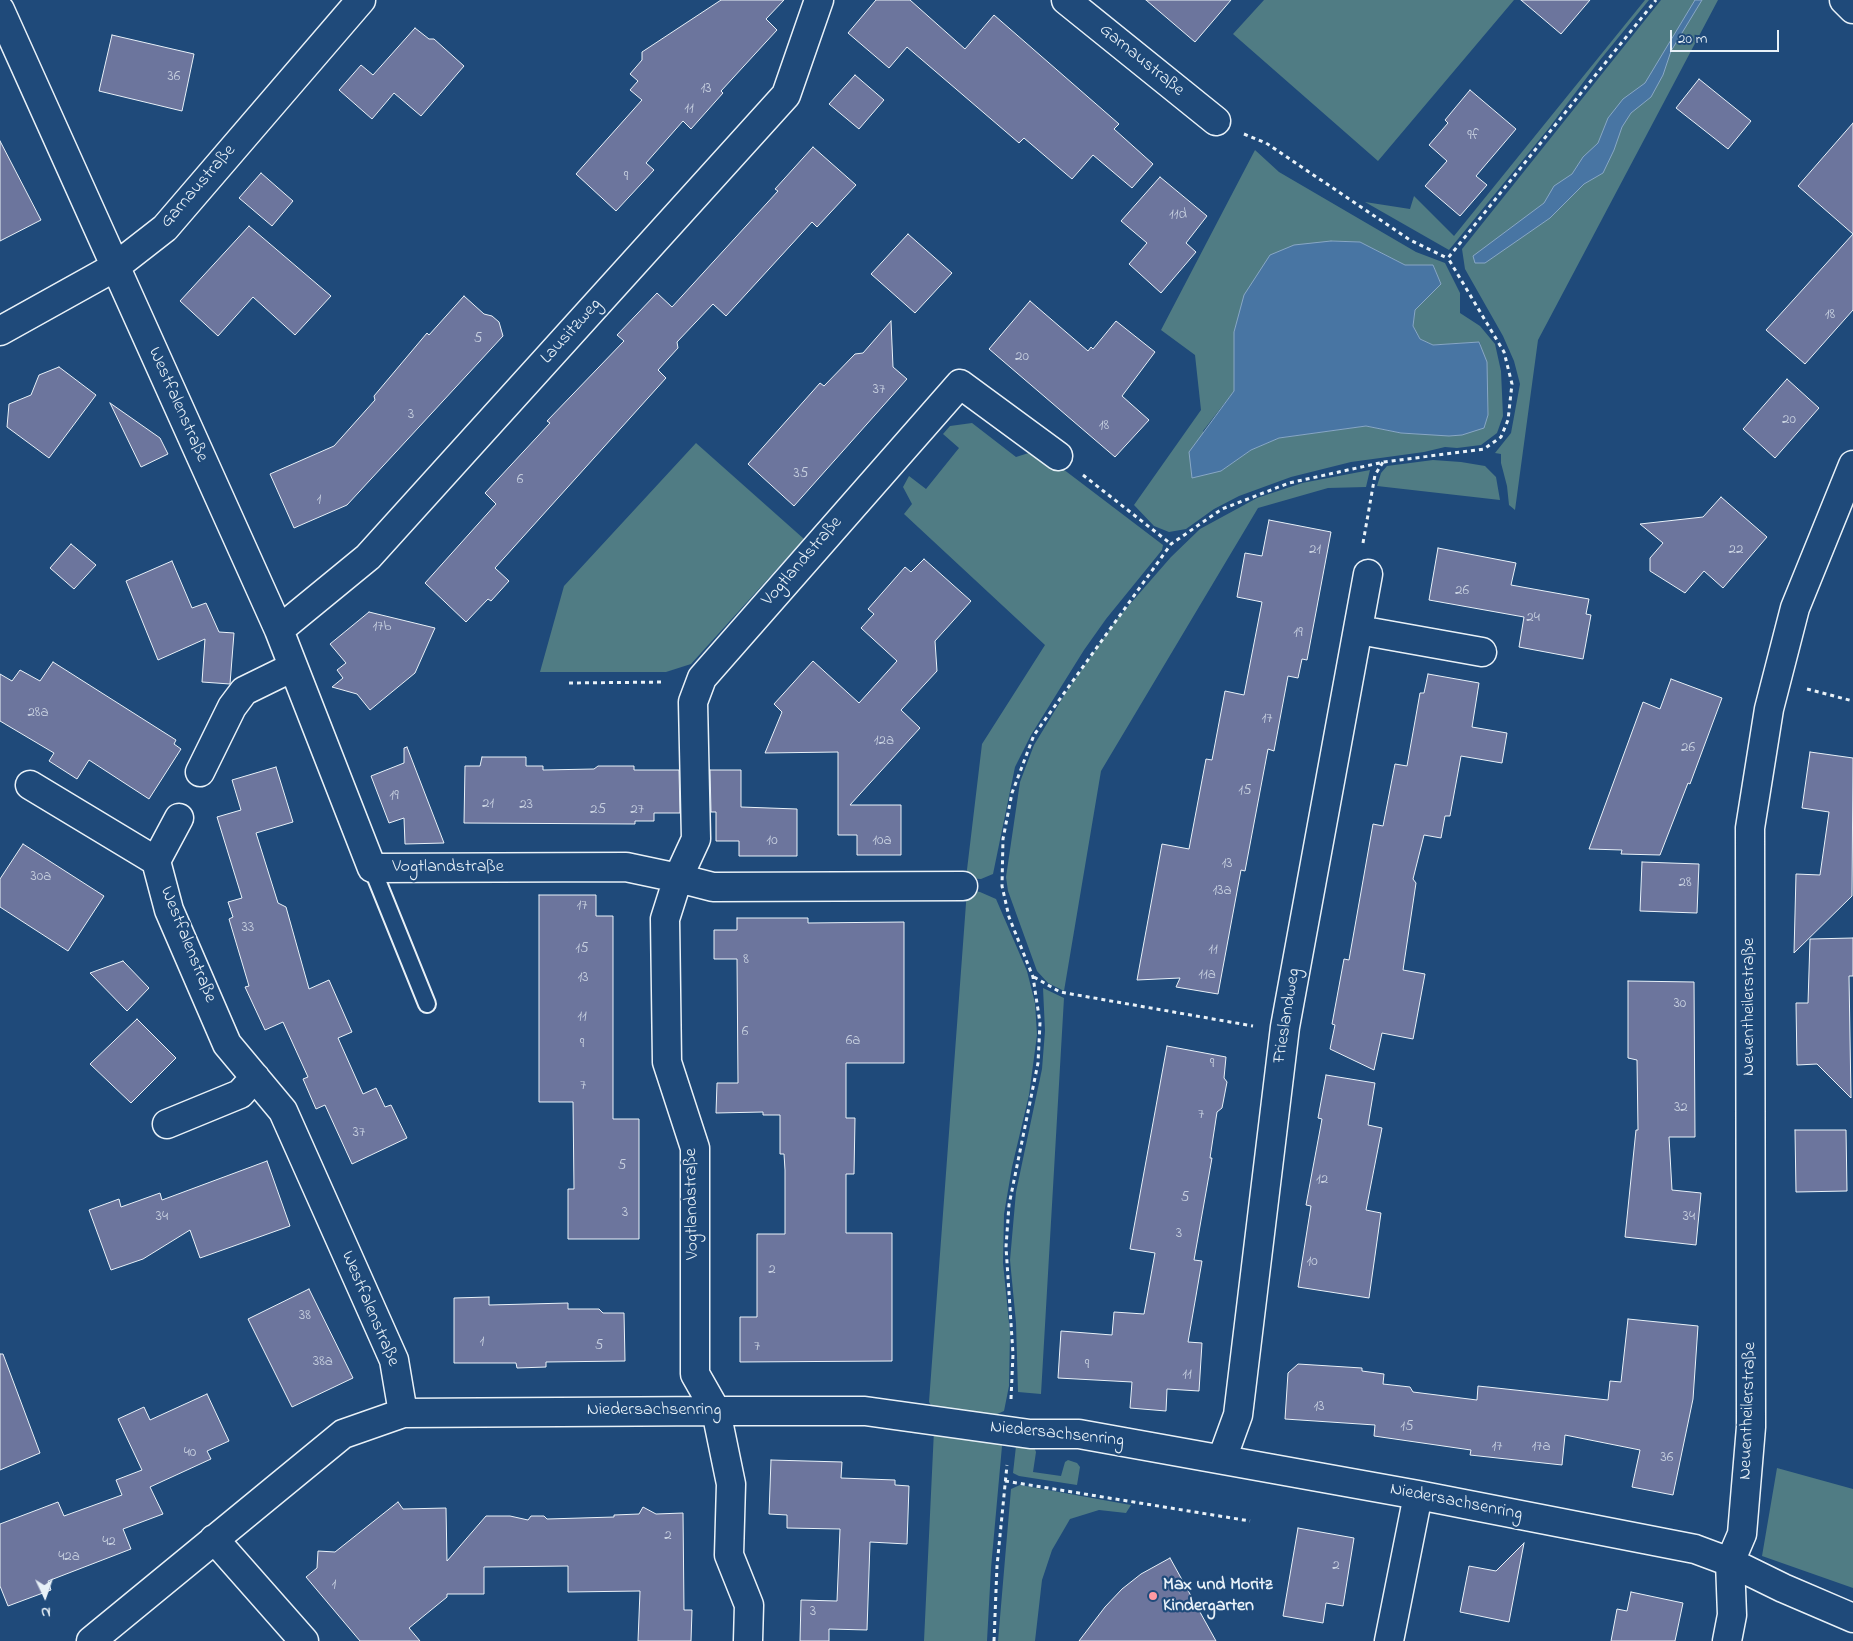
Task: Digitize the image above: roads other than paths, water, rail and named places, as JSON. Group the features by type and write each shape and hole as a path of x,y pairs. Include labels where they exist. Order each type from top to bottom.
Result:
{"street":[{"name":"Garnaustraße","path":"0,331 115,267 165,228 361,0"},
{"name":"Lausitzweg","path":"278,630 368,557 786,95 819,0"},
{"name":"Garnaustraße","path":"1066,0 1216,121"},
{"path":"1844,0 1853,9"},
{"name":"Westfalenstraße","path":"0,10 293,667"},
{"name":"Vogtlandstraße","path":"748,1641 749,1605 729,1555 731,1484 716,1411 695,1374 695,1148 667,1062 665,919 678,878 696,840 693,702 702,678 960,384 1058,456"},
{"name":"Neuentheilerstraße","path":"1730,1562 1742,1534 1751,1427 1750,828 1768,708 1795,608 1853,464"},
{"name":"Frieslandweg","path":"1222,1459 1238,1415 1285,1027 1368,574"},
{"path":"1359,630 1482,652"},
{"path":"200,772 232,707 244,691 293,667"},
{"name":"Vogtlandstraße","path":"293,667 372,868 626,868 714,886 963,886"},
{"path":"30,785 156,860 179,818"},
{"name":"Westfalenstraße","path":"156,860 169,910 227,1044 282,1112 394,1360 403,1413"},
{"path":"167,1124 240,1094 255,1077"},
{"name":"Niedersachsenring","path":"403,1413 865,1411 1030,1434 1079,1434 1418,1495 1695,1549 1730,1562 1782,1588 1853,1618"},
{"path":"91,1641 214,1538 343,1434 403,1413"},
{"path":"1390,1641 1418,1495"},
{"path":"214,1538 304,1641"},
{"path":"1727,1641 1732,1615 1730,1562"}],"lane":[{"path":"372,868 427,1004"}],"water":[{"path":"1695,0 1702,0 1671,51 1663,75 1651,97 1631,113 1622,127 1603,173 1584,184 1550,218 1485,263 1475,263 1473,256 1544,203 1554,186 1572,174 1583,157 1598,143 1608,118 1623,99 1645,83"},
{"path":"1331,241 1360,242 1405,265 1433,265 1441,284 1415,310 1413,326 1420,339 1433,345 1479,342 1487,362 1488,415 1484,428 1462,435 1449,436 1401,433 1366,426 1279,438 1251,450 1221,471 1192,478 1189,452 1234,391 1234,332 1244,295 1270,255 1294,245"}],"place":[{"name":"Max und Moritz Kindergarten","path":"1153,1596"}]}
